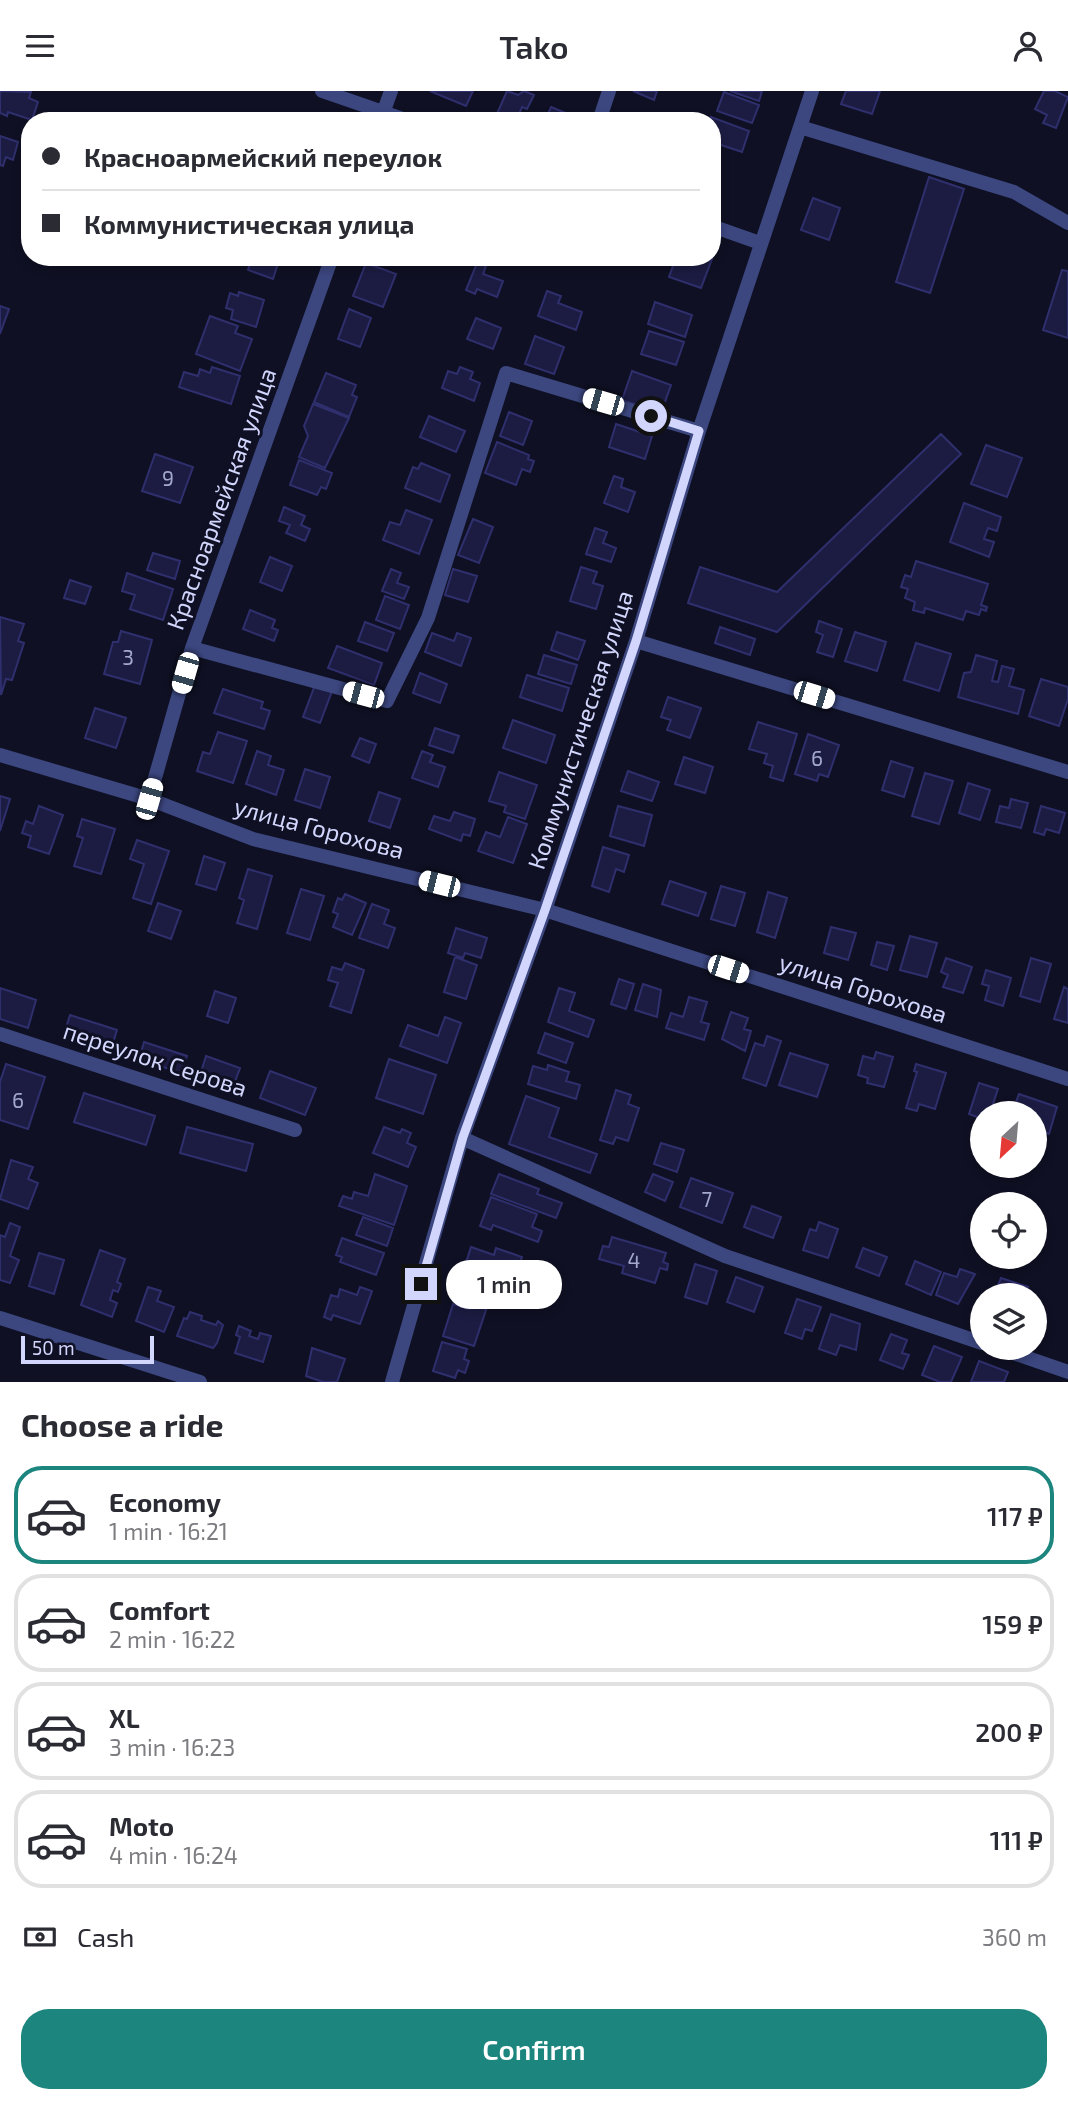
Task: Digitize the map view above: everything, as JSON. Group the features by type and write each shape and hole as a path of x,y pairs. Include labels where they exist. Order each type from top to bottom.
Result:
{"street":[{"path":"322,91 373,112"},
{"path":"384,112 391,91"},
{"path":"603,112 609,91"},
{"name":"Коммунистическая улица","path":"393,1382 463,1137 545,910 636,641 699,431 812,91"},
{"path":"800,127 1014,192 1068,223"},
{"path":"721,229 760,243"},
{"name":"Красноармейская улица","path":"149,799 192,648 329,266"},
{"path":"192,648 387,701 428,618 506,373 699,431"},
{"path":"636,641 1068,772"},
{"name":"улица Горохова","path":"0,755 149,799 253,839 545,910 1068,1079"},
{"name":"переулок Серова","path":"0,1034 295,1130"},
{"path":"463,1137 725,1256 970,1339"},
{"path":"0,1318 200,1382"},
{"path":"1033,1360 1068,1372"}],"building":[{"path":"0,91 31,92 29,98 38,102 35,112 21,112 21,116 8,112 7,116 0,113"},
{"path":"430,91 473,91 466,106"},
{"path":"507,91 518,95 524,91 534,95 527,109 522,107 520,112 498,112"},
{"path":"633,91 657,91 654,100"},
{"path":"730,91 762,91 759,101"},
{"path":"846,91 880,91 872,114 841,104"},
{"path":"1044,91 1055,91 1068,97 1056,128 1043,123 1047,115 1035,109"},
{"path":"724,92 759,105 752,123 717,111"},
{"path":"551,107 563,112 549,112"},
{"path":"721,121 749,131 742,152 721,145"},
{"path":"0,136 18,142 13,160 6,157 3,166 0,165"},
{"path":"929,177 964,189 930,293 896,282"},
{"path":"813,198 840,208 829,240 801,230"},
{"path":"249,266 277,266 273,279 248,270"},
{"path":"365,266 374,266 396,274 383,307 353,296"},
{"path":"476,266 486,266 483,274 503,281 497,297 477,289 475,294 466,290"},
{"path":"673,266 709,266 701,288 669,277"},
{"path":"1062,270 1068,271 1068,338 1043,330"},
{"path":"547,291 561,296 558,303 582,312 576,330 538,316"},
{"path":"239,292 264,300 256,327 231,319 233,310 226,308 230,293 238,296"},
{"path":"655,302 692,315 685,337 648,324"},
{"path":"0,306 9,309 0,334"},
{"path":"349,309 371,318 360,347 338,339"},
{"path":"210,316 238,326 235,333 252,339 240,371 196,354"},
{"path":"476,318 501,328 493,349 467,339"},
{"path":"649,331 684,342 676,365 641,354"},
{"path":"535,336 564,347 554,374 525,364"},
{"path":"212,367 240,376 231,404 179,387 184,372 198,376 200,369 210,373"},
{"path":"460,367 473,372 470,379 480,383 474,401 442,388 448,371 457,374"},
{"path":"632,371 671,385 661,413 622,400"},
{"path":"326,373 356,385 352,395 357,397 349,417 314,402"},
{"path":"313,404 349,418 325,468 299,457 308,436 304,426"},
{"path":"509,412 532,421 523,445 500,436"},
{"path":"429,416 465,431 456,452 420,437"},
{"path":"616,424 652,436 645,459 609,447"},
{"path":"941,434 961,454 777,632 688,603 700,567 777,592"},
{"path":"497,442 529,455 528,459 534,461 530,472 522,469 516,485 485,473"},
{"path":"986,445 1022,458 1007,497 971,484"},
{"path":"155,454 193,467 180,503 142,491"},
{"path":"299,460 332,473 326,489 321,487 317,495 290,485"},
{"path":"421,463 450,475 440,502 405,488 413,467 418,469"},
{"path":"614,476 623,479 621,487 635,492 628,512 604,503"},
{"path":"964,503 1001,517 997,531 988,528 984,539 994,542 989,557 950,542"},
{"path":"284,507 305,516 301,525 310,529 305,541 286,533 290,525 279,521"},
{"path":"406,510 432,520 419,554 383,540 390,522 400,525"},
{"path":"473,519 493,527 479,563 458,555"},
{"path":"595,528 607,532 603,543 616,548 611,562 586,554"},
{"path":"153,553 180,561 175,579 147,570"},
{"path":"270,557 292,566 282,591 260,582"},
{"path":"916,561 988,584 981,605 987,607 986,611 981,609 979,615 966,611 963,620 925,608 924,613 913,610 915,602 905,598 908,589 901,587 905,575 911,577"},
{"path":"581,567 597,572 593,583 603,586 596,609 570,601"},
{"path":"391,569 401,573 397,583 409,587 404,599 382,591"},
{"path":"453,569 477,576 468,602 445,595"},
{"path":"127,573 173,589 163,620 130,609 135,595 122,591"},
{"path":"70,580 91,587 85,604 64,598"},
{"path":"385,596 409,605 400,629 376,620"},
{"path":"250,610 275,620 272,628 278,630 274,641 243,629"},
{"path":"0,617 24,624 18,641 24,643 12,680 6,679 1,695"},
{"path":"819,621 842,629 833,657 817,652 823,635 816,632"},
{"path":"365,622 394,633 387,651 358,641"},
{"path":"720,627 755,639 750,655 715,643"},
{"path":"121,631 152,640 140,684 104,674 113,642 118,642"},
{"path":"557,632 585,641 578,660 551,650"},
{"path":"855,632 886,642 877,671 845,661"},
{"path":"432,633 454,641 457,633 471,638 461,666 425,652"},
{"path":"916,643 951,654 939,691 904,680"},
{"path":"337,646 382,663 374,685 328,668"},
{"path":"544,655 577,665 571,684 538,674"},
{"path":"976,655 997,661 992,681 998,682 1002,666 1014,669 1009,686 1024,690 1018,714 958,697 964,673 971,672"},
{"path":"420,673 447,684 440,703 413,693"},
{"path":"527,675 569,688 562,711 520,697"},
{"path":"1041,679 1068,687 1068,699 1059,726 1029,716"},
{"path":"315,685 332,691 320,723 303,717"},
{"path":"223,689 263,702 261,708 270,711 264,729 214,713"},
{"path":"668,697 701,708 690,738 667,730 671,720 661,717"},
{"path":"95,708 126,718 116,748 85,738"},
{"path":"513,720 555,735 546,763 503,748"},
{"path":"758,722 797,734 783,781 770,777 773,766 764,763 767,754 749,749"},
{"path":"435,728 459,736 453,753 429,745"},
{"path":"218,732 247,741 233,783 197,771 203,752 210,754"},
{"path":"808,734 839,745 828,777 819,774 817,781 795,774"},
{"path":"360,738 376,744 369,763 352,756"},
{"path":"257,751 271,756 268,765 284,770 276,795 246,784"},
{"path":"422,751 433,755 430,762 445,767 438,787 412,778"},
{"path":"684,757 713,767 705,793 675,784"},
{"path":"891,761 913,768 904,797 882,790"},
{"path":"305,769 330,777 320,808 295,800"},
{"path":"628,771 659,782 652,801 621,791"},
{"path":"499,772 537,785 525,819 504,812 506,806 489,801"},
{"path":"925,773 953,781 939,824 912,816"},
{"path":"968,783 990,790 980,820 959,813"},
{"path":"379,792 400,799 390,828 369,821"},
{"path":"0,796 10,799 0,831"},
{"path":"1011,799 1028,803 1021,828 996,822 1000,806 1009,808"},
{"path":"39,806 63,815 49,854 28,847 31,836 22,833 26,821 33,824"},
{"path":"618,806 652,815 644,846 610,836"},
{"path":"1041,806 1065,813 1059,833 1046,829 1044,835 1034,832"},
{"path":"454,812 475,819 470,836 463,834 461,841 429,829 434,816 450,821"},
{"path":"508,817 527,824 513,863 478,851 486,832 500,837"},
{"path":"82,819 115,829 101,874 74,866 83,838 77,836"},
{"path":"137,840 169,851 151,904 133,898 144,864 130,859"},
{"path":"603,847 629,855 624,872 616,869 609,892 592,886"},
{"path":"204,856 225,863 216,890 196,884"},
{"path":"248,869 272,876 257,929 237,923 244,900 239,898"},
{"path":"670,881 706,893 698,916 662,904"},
{"path":"721,886 745,893 735,926 711,919"},
{"path":"301,889 324,896 310,940 287,933"},
{"path":"768,892 787,898 775,938 757,932"},
{"path":"345,894 366,903 352,935 333,927 338,914 333,912 338,898 342,900"},
{"path":"158,903 181,911 171,939 148,931"},
{"path":"372,904 389,910 384,924 395,928 388,948 359,938"},
{"path":"831,927 856,933 848,960 824,953"},
{"path":"456,928 487,938 481,958 465,953 463,958 448,953"},
{"path":"910,936 937,943 927,977 900,970"},
{"path":"877,942 894,946 887,970 871,965"},
{"path":"455,957 477,965 466,999 444,992"},
{"path":"946,958 972,967 963,993 943,987 948,975 941,972"},
{"path":"1031,958 1051,964 1040,1002 1020,996"},
{"path":"345,963 364,970 351,1013 330,1006 338,983 328,980 332,967 342,970"},
{"path":"986,970 1011,978 1003,1006 985,1000 989,986 982,984"},
{"path":"619,979 634,984 626,1009 611,1004"},
{"path":"643,984 661,990 657,1017 635,1010"},
{"path":"1064,987 1068,989 1068,1023 1054,1019"},
{"path":"0,988 36,1000 28,1028 0,1019"},
{"path":"559,988 575,993 569,1011 594,1020 588,1037 548,1022"},
{"path":"215,991 236,998 228,1023 207,1016"},
{"path":"689,997 707,1002 701,1022 709,1024 704,1040 666,1028 671,1013 683,1017"},
{"path":"731,1012 748,1018 744,1029 751,1031 745,1051 722,1039"},
{"path":"70,1015 117,1030 110,1053 63,1037"},
{"path":"445,1017 461,1023 447,1063 400,1046 408,1025 438,1036"},
{"path":"545,1033 573,1043 566,1063 538,1053"},
{"path":"767,1036 781,1041 766,1086 743,1078 755,1043 764,1046"},
{"path":"144,1042 187,1056 181,1073 139,1059"},
{"path":"876,1052 893,1057 884,1087 867,1083 868,1078 858,1075 863,1056 874,1059"},
{"path":"790,1053 828,1065 817,1097 779,1085"},
{"path":"206,1056 240,1068 232,1090 199,1078"},
{"path":"389,1059 436,1075 423,1114 376,1098"},
{"path":"6,1064 45,1077 28,1129 0,1120 0,1082"},
{"path":"916,1064 946,1073 935,1109 919,1104 917,1111 906,1108 917,1072 914,1071"},
{"path":"548,1065 569,1072 566,1081 580,1085 576,1099 528,1084 533,1066 547,1070"},
{"path":"270,1071 316,1088 305,1115 260,1098"},
{"path":"979,1083 998,1089 994,1101 973,1101"},
{"path":"616,1090 631,1095 628,1104 639,1108 628,1141 616,1137 613,1144 600,1140"},
{"path":"84,1093 155,1116 146,1145 74,1122"},
{"path":"1019,1094 1039,1101 1016,1101"},
{"path":"526,1096 559,1108 549,1137 597,1154 590,1173 509,1144"},
{"path":"1047,1104 1057,1107 1049,1134 1047,1133"},
{"path":"187,1127 253,1144 246,1171 180,1153"},
{"path":"384,1127 400,1133 402,1129 411,1133 407,1143 416,1147 408,1167 373,1153"},
{"path":"661,1143 684,1150 677,1172 654,1164"},
{"path":"11,1160 33,1167 28,1179 38,1183 28,1209 0,1199"},
{"path":"375,1174 407,1186 394,1225 339,1206 343,1196 352,1199 354,1192 368,1196"},
{"path":"499,1174 539,1189 537,1194 562,1203 556,1218 491,1194"},
{"path":"653,1174 673,1182 665,1201 645,1192"},
{"path":"691,1178 733,1193 722,1223 680,1207"},
{"path":"491,1197 537,1214 532,1227 542,1231 538,1242 493,1225 491,1230 480,1226"},
{"path":"752,1206 781,1217 773,1238 744,1227"},
{"path":"363,1217 393,1228 387,1246 356,1235"},
{"path":"819,1222 838,1229 828,1258 803,1250 810,1229 816,1231"},
{"path":"10,1223 20,1227 10,1256 19,1260 10,1283 0,1280 0,1235 5,1237"},
{"path":"612,1237 666,1253 663,1262 668,1264 667,1270 660,1268 655,1283 622,1273 624,1266 599,1259 603,1246 609,1247"},
{"path":"342,1238 384,1253 376,1275 340,1262 342,1257 336,1255"},
{"path":"471,1247 494,1255 496,1248 522,1257 516,1274 505,1270 502,1279 465,1266"},
{"path":"863,1248 887,1257 879,1276 856,1267"},
{"path":"100,1250 125,1259 117,1282 121,1284 118,1292 113,1290 110,1300 117,1303 112,1317 81,1305"},
{"path":"39,1253 64,1260 54,1294 29,1286"},
{"path":"915,1261 941,1272 931,1295 906,1284"},
{"path":"695,1264 717,1271 707,1304 685,1297"},
{"path":"960,1269 975,1274 958,1304 936,1295 944,1273 957,1277"},
{"path":"736,1277 763,1287 754,1312 727,1302"},
{"path":"1001,1278 1016,1283 999,1283"},
{"path":"148,1287 161,1291 157,1301 174,1307 164,1332 136,1321"},
{"path":"360,1287 372,1291 360,1324 333,1315 331,1320 324,1317 331,1295 338,1297 340,1289 357,1295"},
{"path":"472,1299 488,1304 474,1346 443,1336 453,1304 469,1309"},
{"path":"797,1299 821,1307 812,1331 805,1329 802,1339 785,1333"},
{"path":"190,1312 202,1316 201,1320 216,1325 218,1321 223,1325 213,1348 177,1336 184,1318 187,1319"},
{"path":"831,1314 860,1324 856,1350 840,1345 836,1355 819,1349"},
{"path":"239,1326 251,1331 249,1336 258,1339 260,1333 271,1336 263,1362 235,1353 240,1337 236,1335"},
{"path":"891,1334 907,1340 902,1353 909,1355 903,1369 880,1360"},
{"path":"442,1342 467,1349 464,1359 469,1361 465,1373 458,1370 455,1378 433,1371"},
{"path":"934,1346 962,1357 951,1382 940,1382 922,1375"},
{"path":"312,1348 345,1359 337,1382 323,1382 306,1376"},
{"path":"979,1361 1008,1372 1004,1382 971,1382"}],"route":[{"path":"421,1284 463,1137 545,910 636,641 699,431 651,416"}]}
